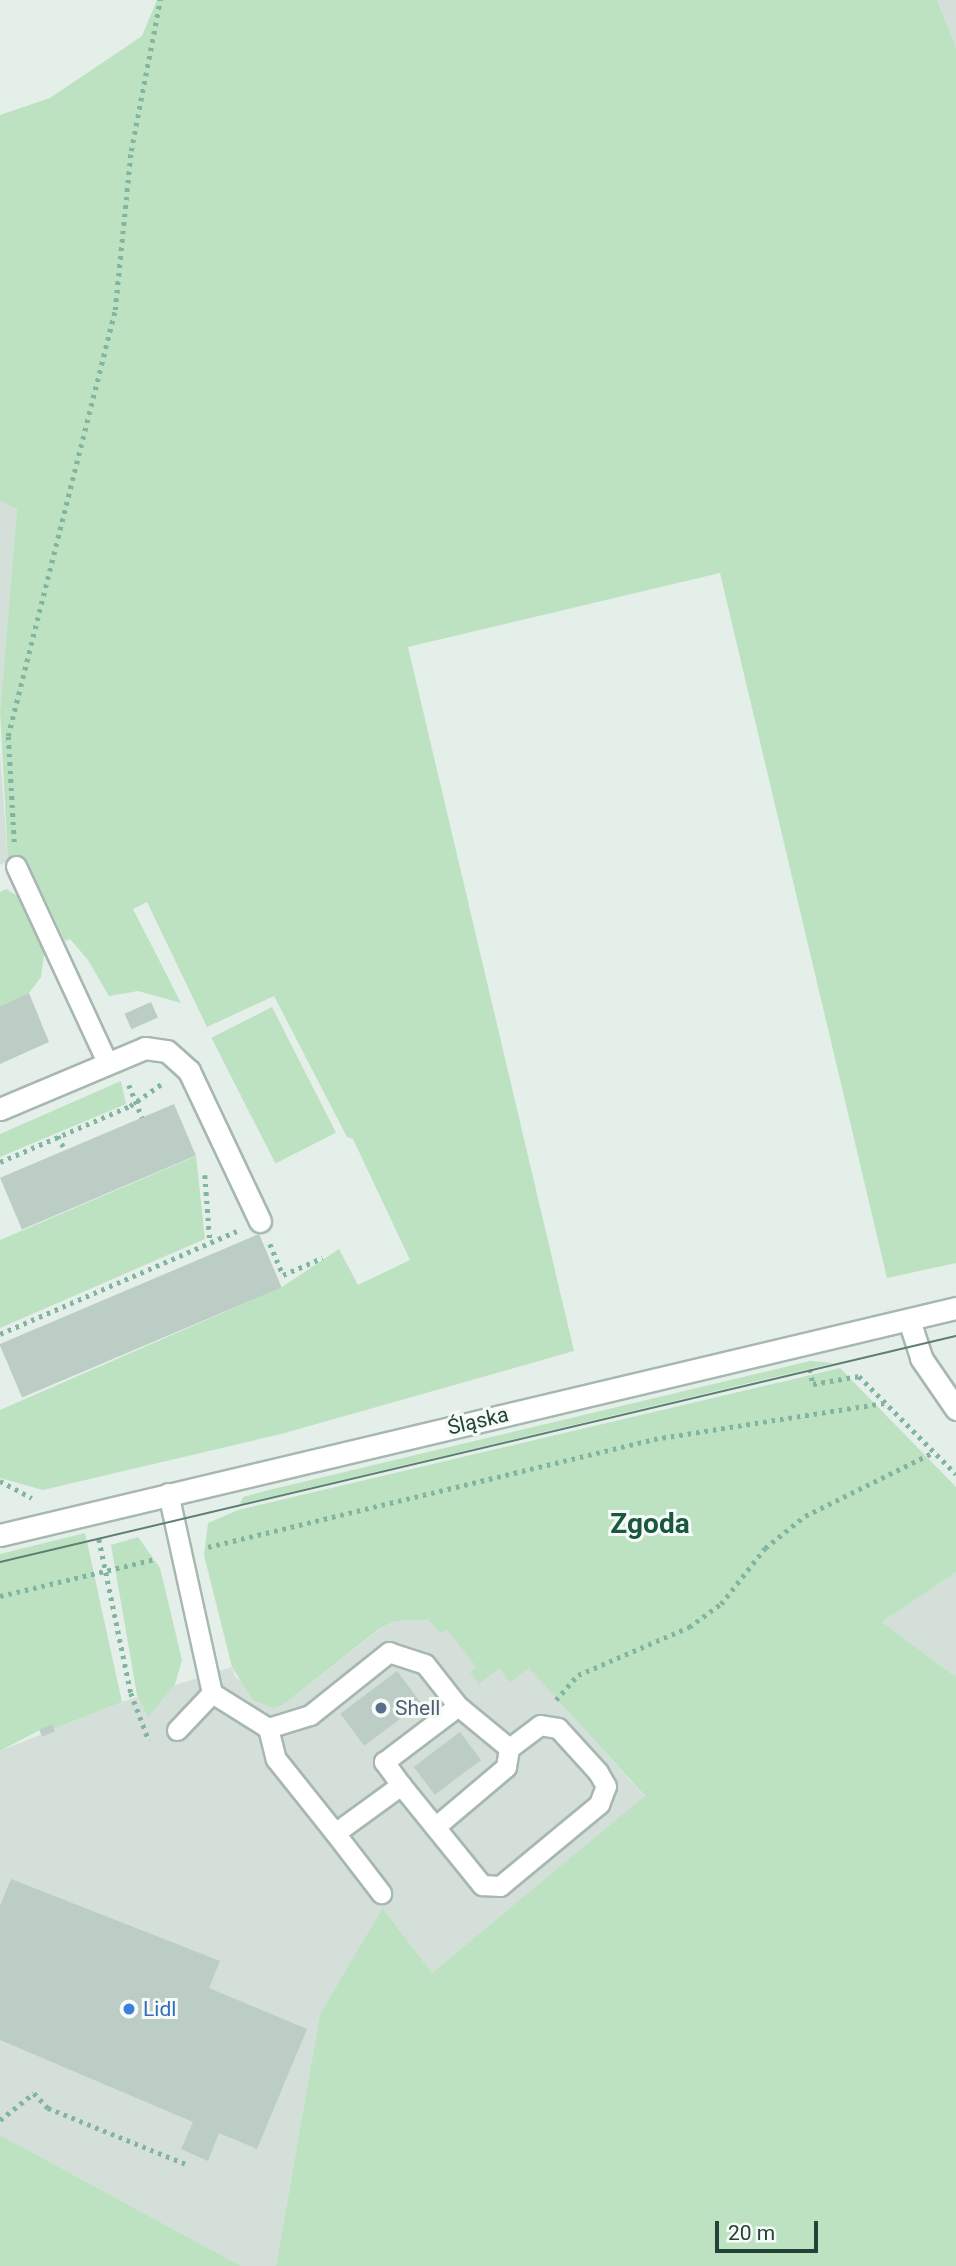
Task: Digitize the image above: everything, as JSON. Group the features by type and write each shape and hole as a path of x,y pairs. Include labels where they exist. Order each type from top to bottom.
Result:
{"street":[{"path":"0,1109 145,1048 167,1051 189,1072 260,1221"},
{"name":"Śląska","path":"0,1535 956,1308"},
{"path":"909,1320 921,1358 956,1409"}],"lane":[{"path":"16,866 113,1062"},
{"path":"168,1493 212,1693 268,1728 276,1759 381,1893"},
{"path":"268,1728 310,1716 390,1652 425,1664 458,1706 509,1748"},
{"path":"177,1730 212,1693"},
{"path":"435,1827 506,1767 509,1748 540,1725 558,1728 598,1772 606,1786 599,1804 500,1886 482,1885 435,1827 401,1785 384,1762 458,1706"},
{"path":"335,1833 401,1785"}],"path":[{"path":"16,866 8,736 115,310 131,150 160,0"},
{"path":"113,1062 135,1099 142,1117"},
{"path":"0,1162 164,1083 171,1086"},
{"path":"58,1136 65,1150"},
{"path":"203,1166 210,1242"},
{"path":"0,1334 260,1221 284,1275 322,1258"},
{"path":"0,1596 654,1439 884,1403 956,1474"},
{"path":"540,1725 578,1675 689,1627 721,1604 765,1548 805,1516 934,1452"},
{"path":"0,1481 36,1500"},
{"path":"91,1512 131,1693 149,1741"},
{"path":"0,2120 34,2093 48,2108 186,2164"}],"shaded area":[{"path":"937,0 956,0 956,48"},
{"path":"0,501 17,509 0,711"},
{"path":"0,752 8,861 0,865"},
{"path":"956,1572 956,1677 882,1622"},
{"path":"428,1620 441,1633 447,1628 476,1667 529,1667 645,1797 432,1973 384,1909 320,2014 276,2266 241,2266 0,2135 0,1751 122,1702 232,1667 235,1677 284,1704 380,1629 395,1621"}],"green space":[{"path":"157,0 937,0 956,48 956,1263 887,1278 720,573 408,647 574,1351 281,1434 43,1490 0,1478 0,1410 282,1287 339,1249 358,1285 410,1260 353,1139 347,1137 274,996 207,1027 147,902 133,909 181,1003 138,991 109,996 88,960 70,939 65,941 26,859 8,861 0,711 17,509 0,501 0,115 50,98 142,36"},
{"path":"6,889 21,898 44,954 41,977 29,993 0,1006 0,892"},
{"path":"272,1007 336,1133 275,1164 211,1038"},
{"path":"121,1081 126,1104 0,1157 0,1134"},
{"path":"196,1156 205,1239 0,1328 0,1240"},
{"path":"810,1361 834,1363 240,1504 243,1497 273,1489"},
{"path":"840,1368 956,1487 956,1572 882,1622 956,1677 956,2266 276,2266 320,2014 383,1908 432,1973 645,1796 529,1668 510,1682 499,1668 479,1684 470,1672 476,1667 447,1629 441,1633 428,1620 395,1621 379,1629 284,1704 274,1708 253,1700 232,1667 204,1555 208,1523 238,1510"},
{"path":"85,1533 122,1702 54,1729 51,1724 0,1751 0,1554"},
{"path":"138,1537 160,1568 182,1660 175,1684 148,1717 137,1695 111,1545"},
{"path":"0,2135 241,2266 0,2266"}],"building":[{"path":"29,993 49,1042 0,1064 0,1006"},
{"path":"151,1002 158,1018 131,1029 125,1014"},
{"path":"174,1104 196,1156 22,1229 0,1178"},
{"path":"259,1234 282,1287 22,1398 0,1344"},
{"name":"Shell","path":"397,1671 421,1703 364,1746 340,1714"},
{"path":"52,1724 55,1731 42,1737 39,1729"},
{"path":"460,1732 481,1760 435,1795 414,1767"},
{"name":"Lidl","path":"11,1879 220,1961 209,1988 307,2029 257,2149 219,2133 208,2161 181,2149 193,2122 0,2040 0,1906"}],"tram line":[{"path":"0,1562 956,1336"}],"place":[{"name":"Shell","path":"381,1708"},
{"name":"Lidl","path":"129,2009"}],"district":[{"name":"Zgoda","path":"650,1524"}]}
